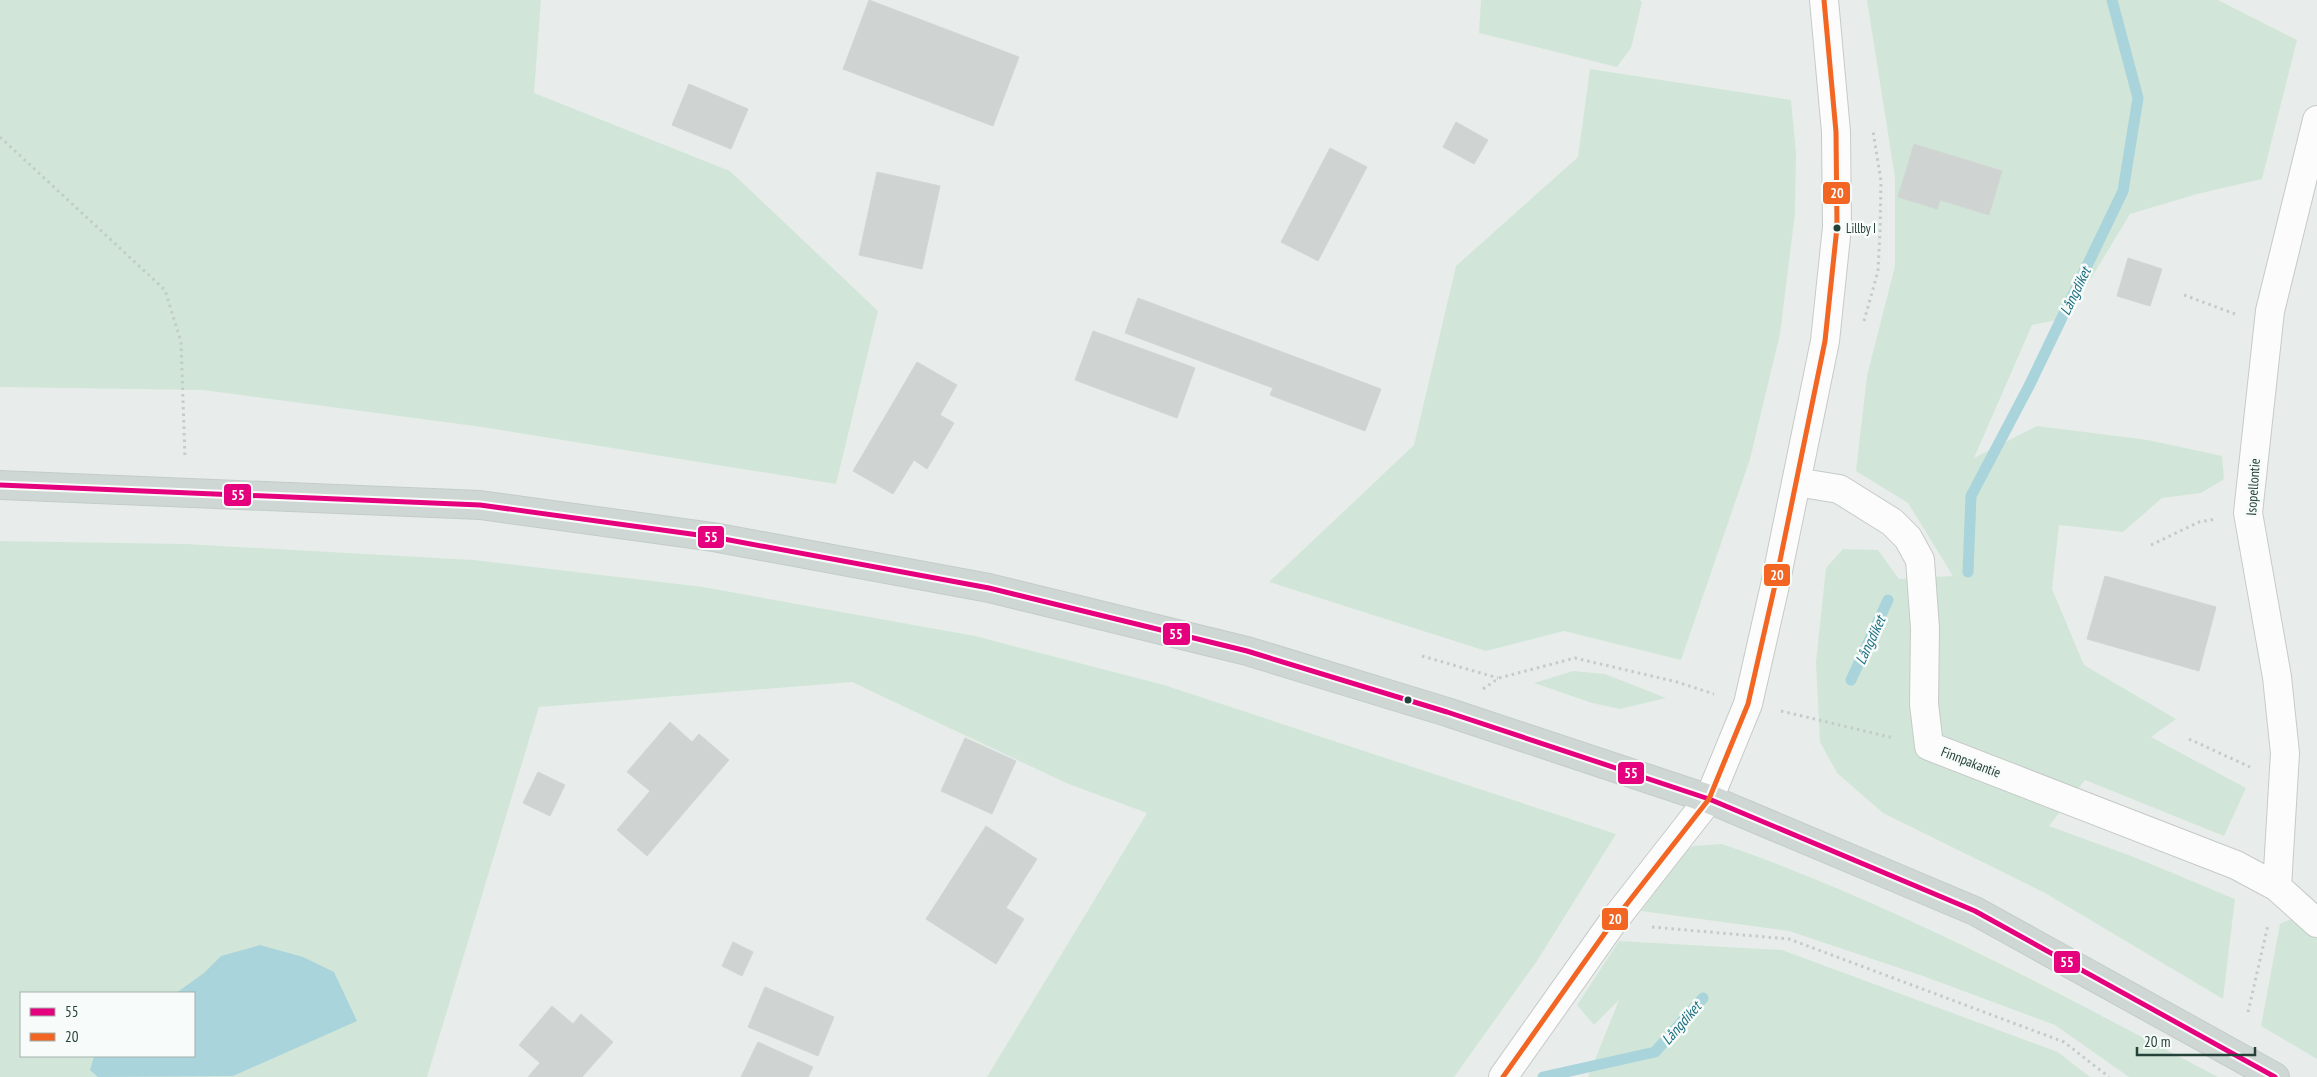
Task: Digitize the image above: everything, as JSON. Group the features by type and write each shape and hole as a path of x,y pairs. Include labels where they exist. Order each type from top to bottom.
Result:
{"main road":[{"path":"0,484 480,505 713,538 989,588 1247,651 1447,712 1708,799 1975,911 2275,1077"}],"street":[{"path":"1503,1077 1612,923 1708,799 1748,704 1825,340 1837,227 1836,132 1824,0"},
{"name":"Isopellontie","path":"2277,887 2285,753 2277,677 2248,513 2270,311 2317,120"},
{"name":"Finnpakantie","path":"1796,482 1839,489 1892,522 1908,538 1920,560 1925,628 1924,704 1929,746 2236,864 2277,887 2317,923"}],"path":[{"path":"0,137 165,290 182,342 185,491"},
{"path":"2184,295 2268,327"},
{"path":"2151,545 2199,522 2248,513"},
{"path":"1422,656 1499,678"},
{"path":"1447,712 1499,678 1575,658 1677,682 1748,704 1929,746"},
{"path":"2189,739 2284,782"},
{"path":"2248,1012 2277,887"},
{"path":"1612,923 1789,939 2064,1042 2109,1077"}],"green space":[{"path":"0,0 541,0 534,93 730,171 878,311 836,484 482,427 203,390 0,387"},
{"path":"1481,0 1639,0 1642,2 1631,48 1617,67 1479,33"},
{"path":"1867,0 2218,0 2297,40 2262,179 2197,194 2130,214 2067,318 2032,325 1974,458 2037,426 2148,440 2222,456 2224,479 2201,493 2162,498 2123,532 2059,525 2052,589 2084,665 2176,719 2151,737 2246,788 2224,836 2085,780 2049,826 2134,857 2235,899 2223,999 2045,893 1883,813 1837,773 1820,742 1816,662 1826,568 1843,549 1878,550 1899,579 1953,576 1908,503 1856,471 1867,376 1895,266 1895,178"},
{"path":"1590,69 1791,100 1796,152 1795,213 1780,334 1750,459 1681,660 1564,631 1486,651 1269,582 1414,445 1456,266 1578,157"},
{"path":"0,541 186,544 473,560 703,587 975,636 1164,685 1616,834 1537,961 1454,1077 987,1077 1147,813 1066,783 852,682 539,707 427,1077 0,1077"},
{"path":"1573,671 1605,674 1666,698 1620,709 1592,703 1534,683"},
{"path":"1722,844 1787,868 1913,922 2036,982 2218,1077 2129,1077 2055,1025 1923,976 1789,931 1641,911 1682,854 1693,846"},
{"path":"2291,919 2310,926 2317,935 2317,1059 2261,1026 2280,924"},
{"path":"1619,941 1782,950 2058,1052 2090,1077 1588,1077 1619,1000 1594,1025 1577,1005"}],"water":[{"path":"260,945 303,957 334,972 357,1021 233,1076 98,1077 90,1070 94,1057 195,1057 195,992 177,992 204,973 221,956"}],"building":[{"path":"869,0 1019,57 993,126 843,69"},
{"path":"689,84 748,109 731,149 672,125"},
{"path":"1456,122 1488,140 1474,164 1443,147"},
{"path":"1914,144 2002,171 1989,215 1940,200 1937,209 1898,197"},
{"path":"1330,148 1367,167 1318,261 1281,242"},
{"path":"877,172 940,186 922,269 859,255"},
{"path":"2128,258 2162,269 2150,306 2117,296"},
{"path":"1138,298 1381,389 1365,431 1270,395 1273,388 1125,333"},
{"path":"1093,331 1195,368 1177,418 1075,380"},
{"path":"917,362 957,385 940,415 954,423 927,469 914,460 893,494 853,471"},
{"path":"2105,576 2216,607 2199,671 2087,639"},
{"path":"670,722 692,742 699,734 729,760 647,856 617,830 650,791 627,772"},
{"path":"965,738 1016,761 992,814 941,791"},
{"path":"538,772 565,785 550,816 523,803"},
{"path":"986,826 1037,859 1006,908 1024,919 996,964 926,919"},
{"path":"733,942 753,952 742,976 722,966"},
{"path":"765,987 834,1017 818,1056 748,1027"},
{"path":"552,1006 573,1024 581,1014 613,1042 582,1077 528,1077 540,1063 519,1045"},
{"path":"758,1042 813,1067 808,1077 741,1077"}],"waterway":[{"name":"Långdiket","path":"1968,572 1971,496 2029,386 2123,191 2138,98 2112,0"},
{"name":"Långdiket","path":"1851,680 1888,600"},
{"name":"Långdiket","path":"1543,1077 1655,1052 1703,998"}],"transit line":[{"name":"20","path":"1503,1077 1612,923 1709,799 1748,704 1775,585 1825,341 1837,227 1836,132 1824,0"},
{"name":"55","path":"0,485 480,505 713,537 989,588 1247,651 1447,712 1709,799 1975,911 2275,1077"}],"place":[{"name":"Lillby I","path":"1837,228"}]}
